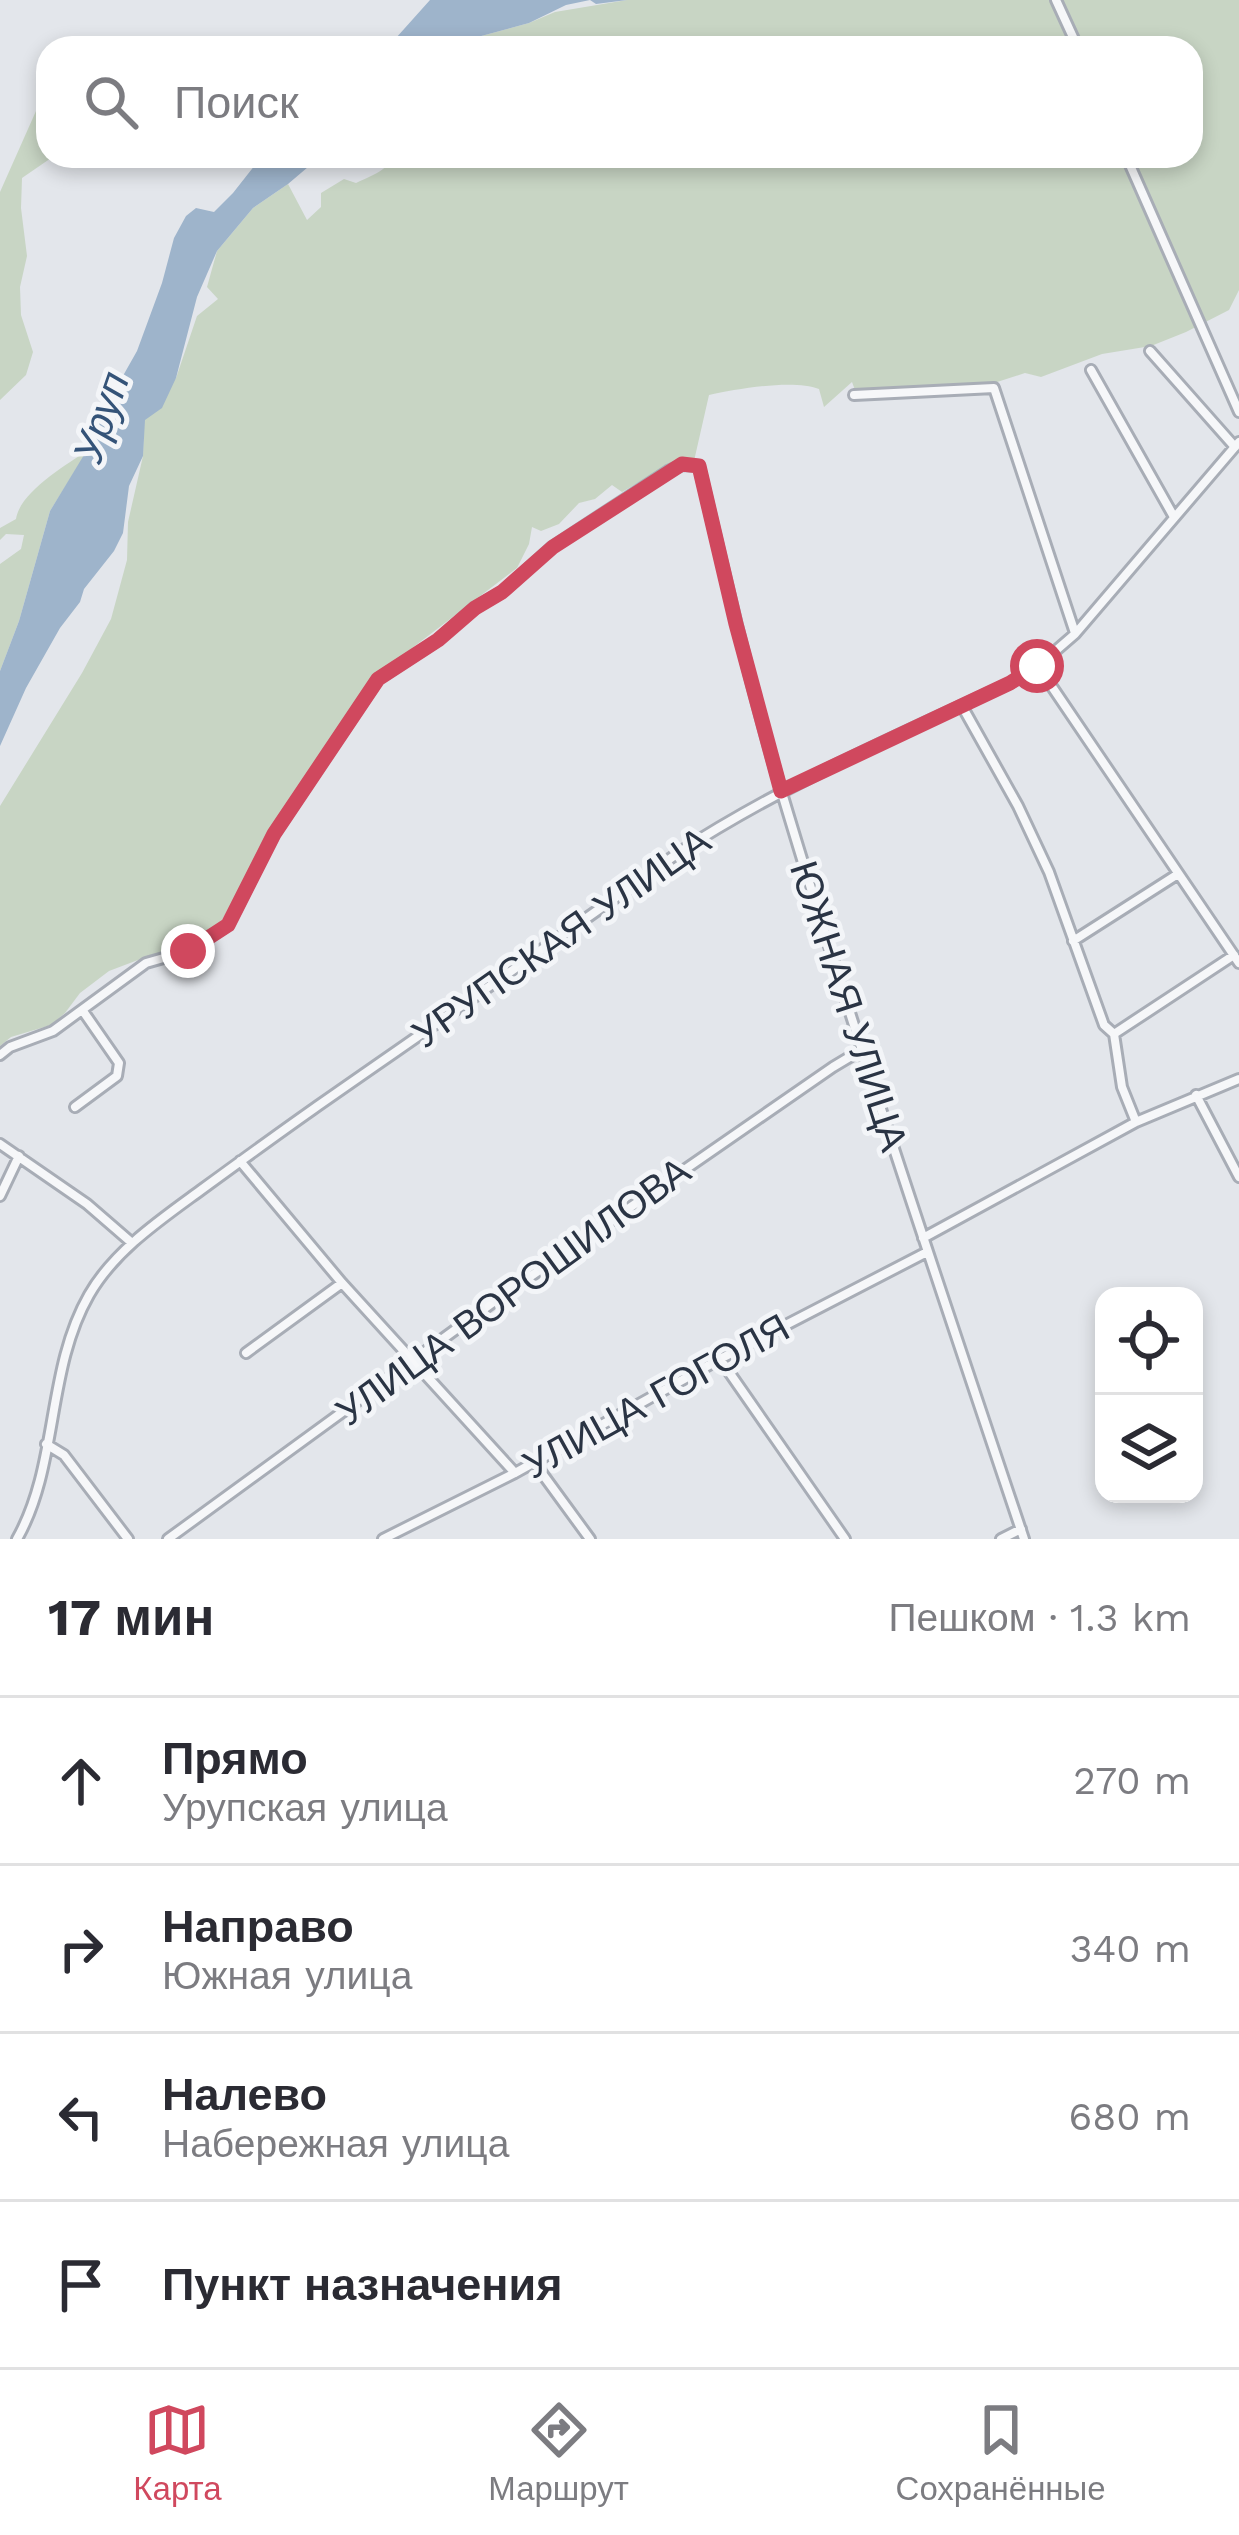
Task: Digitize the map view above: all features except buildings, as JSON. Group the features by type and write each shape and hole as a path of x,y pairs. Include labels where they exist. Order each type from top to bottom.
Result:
{"street":[{"path":"1056,0 1072,36"},
{"path":"1131,168 1239,412"},
{"path":"1150,351 1237,445"},
{"path":"1090,370 1174,517"},
{"path":"854,395 994,388 1076,634"},
{"name":"УРУПСКАЯ УЛИЦА","path":"17,1539 32,1513 63,1366 88,1297 132,1243 240,1161 678,853 781,791 1037,666 1076,634 1237,445"},
{"name":"ЮЖНАЯ УЛИЦА","path":"83,1010 146,963 188,951 228,925 274,834 378,679 502,592 553,547 668,471 682,464 699,466 781,791 922,1238 1023,1534"},
{"path":"1037,666 1236,959 1114,1034"},
{"path":"962,706 1049,872 1104,1025 1114,1034 1122,1087 1136,1122"},
{"path":"1073,941 1178,874"},
{"path":"0,1055 53,1031 83,1010 118,1063 116,1076 75,1107"},
{"name":"УЛИЦА ВОРОШИЛОВА","path":"168,1539 636,1202 863,1049"},
{"path":"922,1238 1136,1122 1239,1078"},
{"path":"1196,1095 1239,1178"},
{"path":"0,1144 87,1204 132,1243"},
{"path":"0,1196 19,1156"},
{"path":"240,1161 413,1363 515,1473"},
{"name":"УЛИЦА ГОГОЛЯ","path":"383,1539 927,1252"},
{"path":"246,1353 343,1283"},
{"path":"720,1360 844,1539"},
{"path":"46,1444 64,1455 128,1539"},
{"path":"533,1461 590,1539"},
{"path":"1000,1539 1023,1534"}],"green space":[{"path":"627,0 1239,0 1239,290 1229,310 1186,332 1151,346 1102,354 1041,377 1025,373 994,383 855,390 852,382 824,407 819,389 808,386 765,386 709,395 694,461 677,460 622,492 612,485 595,499 579,503 559,524 541,531 532,527 517,568 369,681 289,811 265,840 220,924 169,953 109,971 80,993 51,1025 11,1037 0,1046 0,806 111,619 127,560 144,420 176,378 197,316 218,299 207,287 217,251 253,208 288,184 307,220 321,207 321,193 344,179 356,183 384,168 1203,168 1203,36 481,36 555,12"},
{"path":"36,111 37,168 22,178 27,256 20,287 21,315 33,352 26,375 0,400 0,192"},
{"path":"88,450 50,511 0,671 0,564 21,549 24,535 6,534 0,540 0,528 16,519 35,489"}],"water":[{"path":"430,0 590,0 481,36 398,36"},
{"name":"Уруп","path":"253,168 307,168 253,208 217,251 197,297 176,378 162,408 145,420 143,456 129,486 123,533 60,628 0,746 0,671 50,511 137,351 174,238 186,216 196,208 214,212"}],"route":[{"path":"188,951 228,925 274,834 378,679 502,592 553,547 682,464 699,466 781,791 1037,666"}]}
